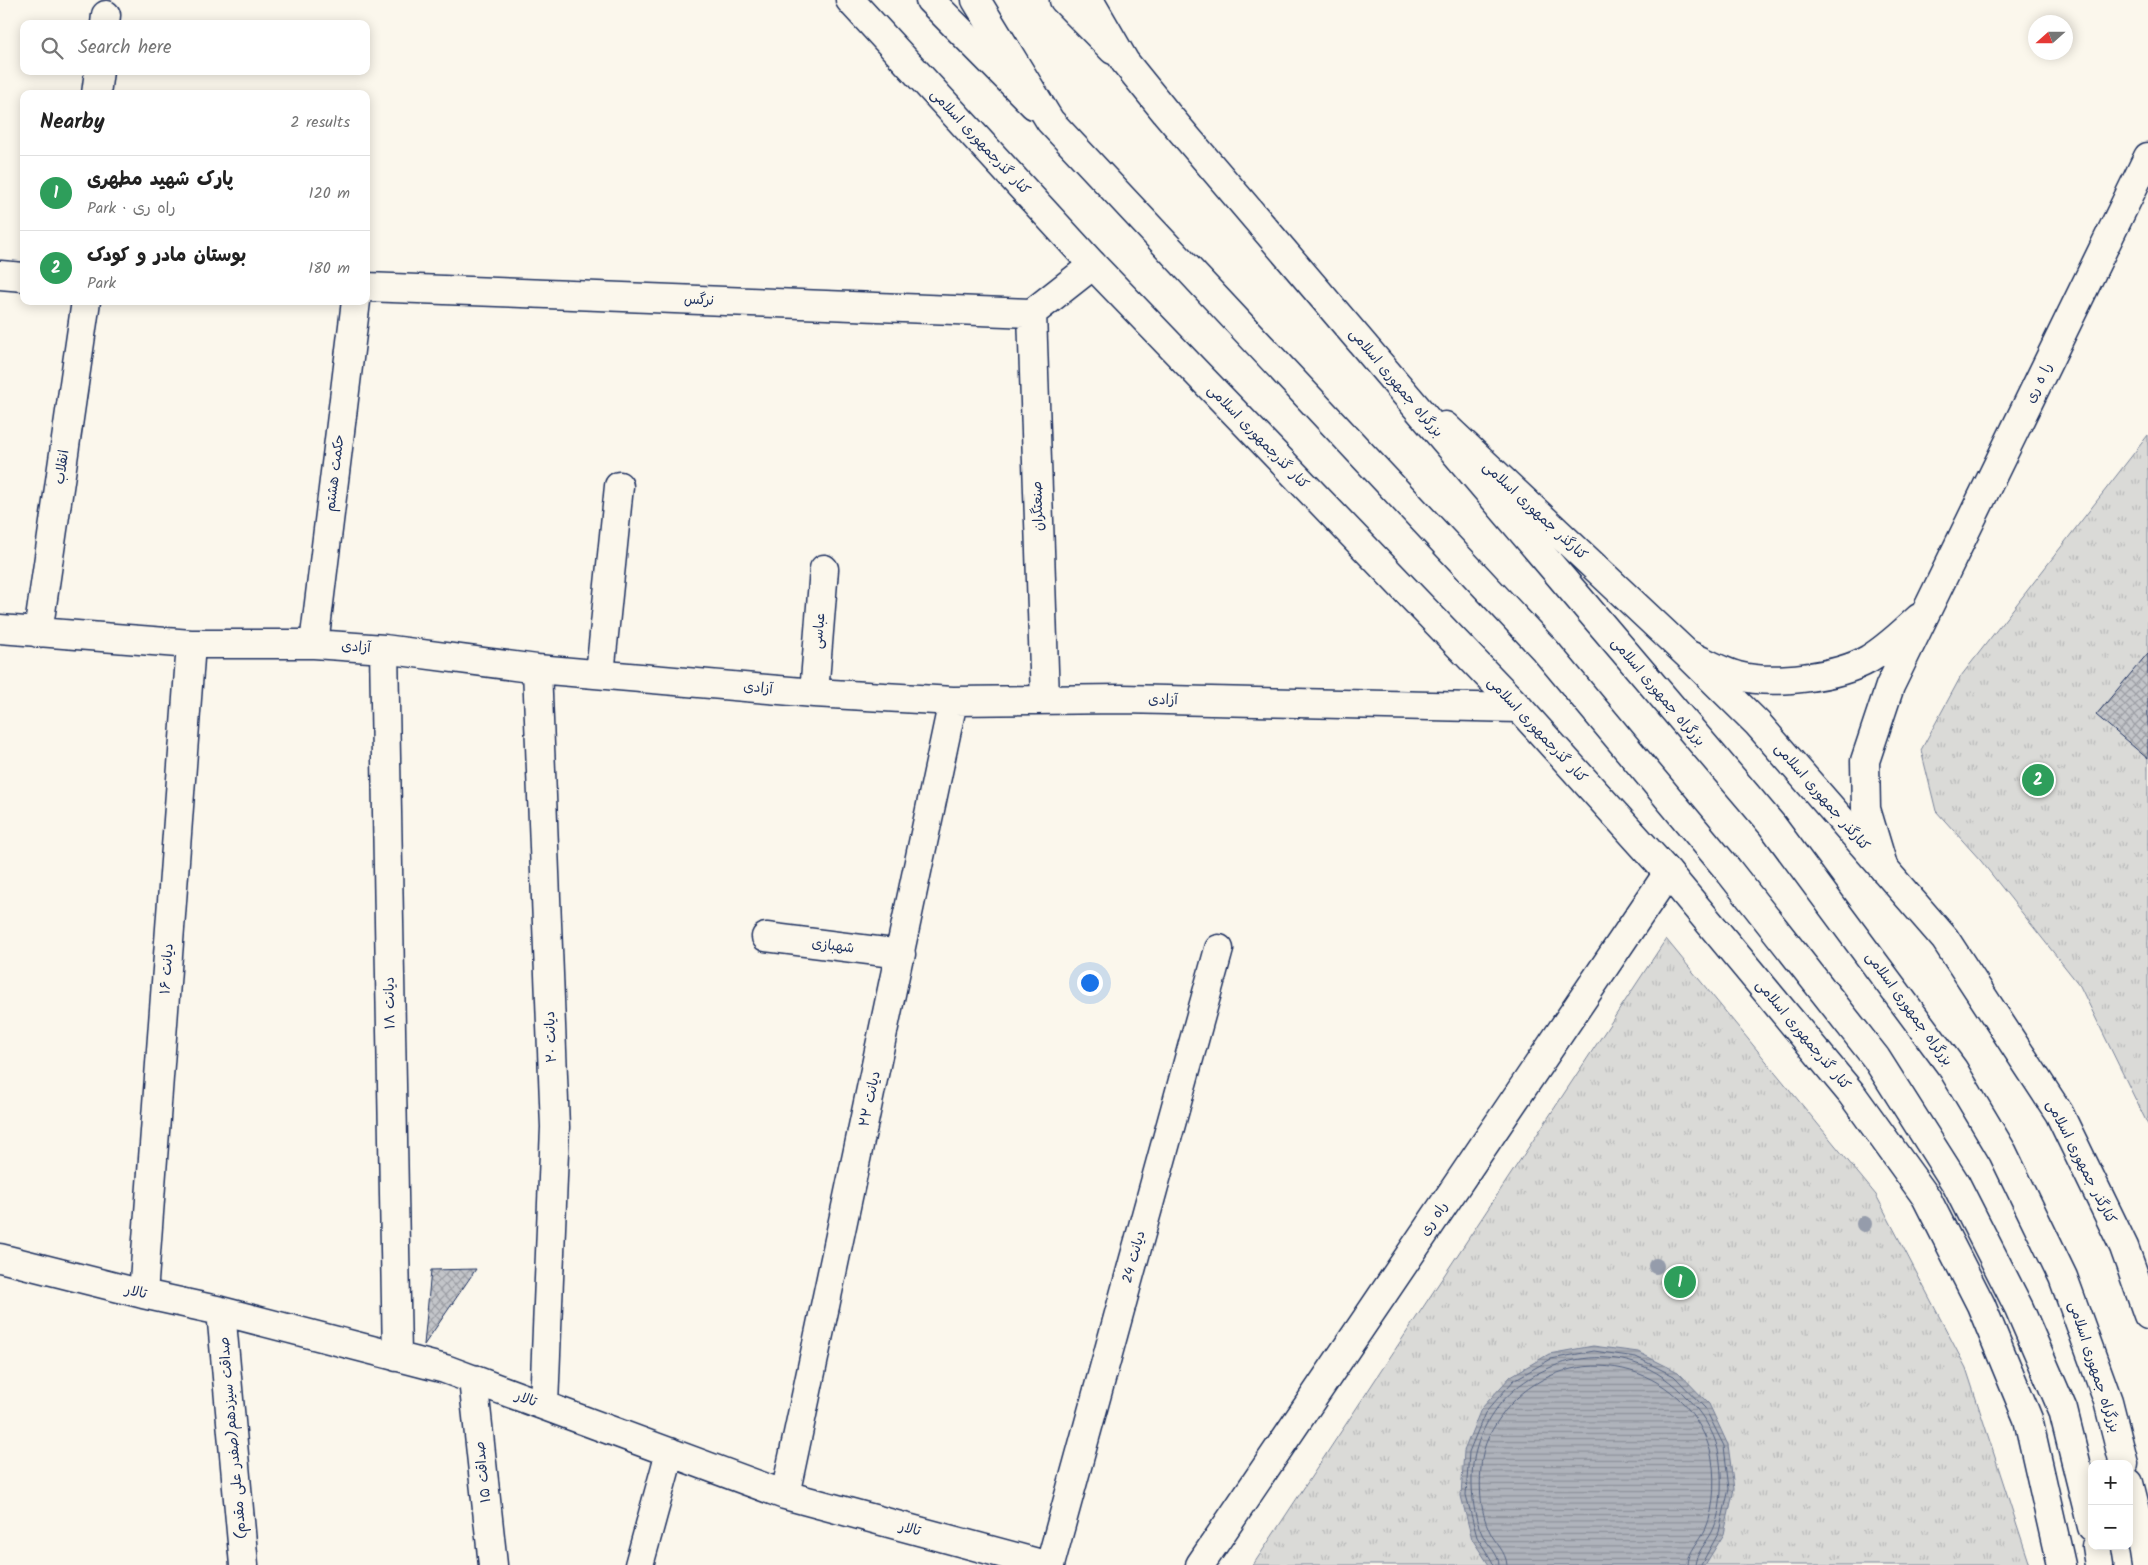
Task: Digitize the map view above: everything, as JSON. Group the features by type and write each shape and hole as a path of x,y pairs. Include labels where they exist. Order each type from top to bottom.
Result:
{"main road":[{"name":"کنار گذرجمهوری اسلامی","path":"850,0 1093,265 1519,708 1668,873 1852,1093 1926,1197 1981,1305 2028,1418 2061,1565"},
{"path":"930,0 1050,121 1545,650 1729,872 1876,1058 1956,1184 2019,1308 2063,1410 2088,1512"},
{"path":"976,0 1050,121"},
{"name":"بزرگراه جمهوری اسلامی","path":"1064,0 1125,62 1772,825 1953,1069 2002,1152 2064,1277 2108,1401 2123,1460"},
{"path":"1089,0 1125,62"},
{"path":"97,90 98,75"},
{"name":"را ه ری","path":"1884,869 1866,809 1865,761 1890,686 2148,157"},
{"path":"1032,313 1093,265"},
{"path":"0,275 20,277"},
{"name":"نرگس","path":"370,287 1032,313"},
{"name":"انقلاب","path":"38,633 85,305"},
{"name":"حکمت هشتم","path":"314,644 356,305"},
{"name":"صنعتگران","path":"1032,313 1045,699"},
{"name":"کنارگذر جمهوری اسلامی","path":"1381,366 1688,654 1758,724 1946,939 2059,1113 2124,1248 2148,1315"},
{"path":"600,674 619,486"},
{"name":"عباسی","path":"814,692 824,568"},
{"path":"1688,654 1737,676 1766,680 1803,678 1841,670 1868,660 1896,639 1929,609"},
{"name":"آزادی","path":"0,629 190,644 314,644 384,649 537,669 953,702 1132,699 1519,708"},
{"name":"دیانت ۱۶","path":"143,1294 190,644"},
{"name":"دیانت ۱۸","path":"384,649 397,1357"},
{"name":"دیانت ۲۰","path":"537,669 555,1128 544,1405"},
{"name":"دیانت ۲۲","path":"785,1495 953,702"},
{"name":"راه ری","path":"1200,1565 1668,873"},
{"name":"شهبازی","path":"766,937 901,954"},
{"name":"دیانت 24","path":"1050,1565 1219,949"},
{"name":"تالار","path":"0,1258 143,1294 221,1311 445,1369 785,1495 1045,1565"},
{"name":"صداقت سیزدهم(صفدر علی مقدم)","path":"221,1311 244,1565"},
{"name":"صداقت ۱۵","path":"473,1379 494,1565"},
{"path":"639,1565 670,1452"},
{"path":"2133,1499 2146,1565"},
{"path":"2097,1550 2099,1565"}],"green space":[{"path":"2148,435 2148,1125 2080,986 1981,861 1936,811 1921,750 1961,676"},
{"path":"1666,939 1876,1195 1966,1368 2030,1565 1253,1565"}],"water":[{"path":"1593,1346 1638,1352 1678,1372 1709,1404 1728,1445 1734,1489 1724,1534 1705,1565 1489,1565 1472,1539 1461,1496 1464,1451 1481,1409 1511,1376 1549,1354"}],"building":[{"path":"2148,653 2148,759 2096,715"},
{"path":"476,1269 424,1345 431,1270"}],"place":[{"name":"بوستان مادر و کودک","path":"2038,780"},
{"name":"پارک شهید مطهری","path":"1680,1282"}]}
